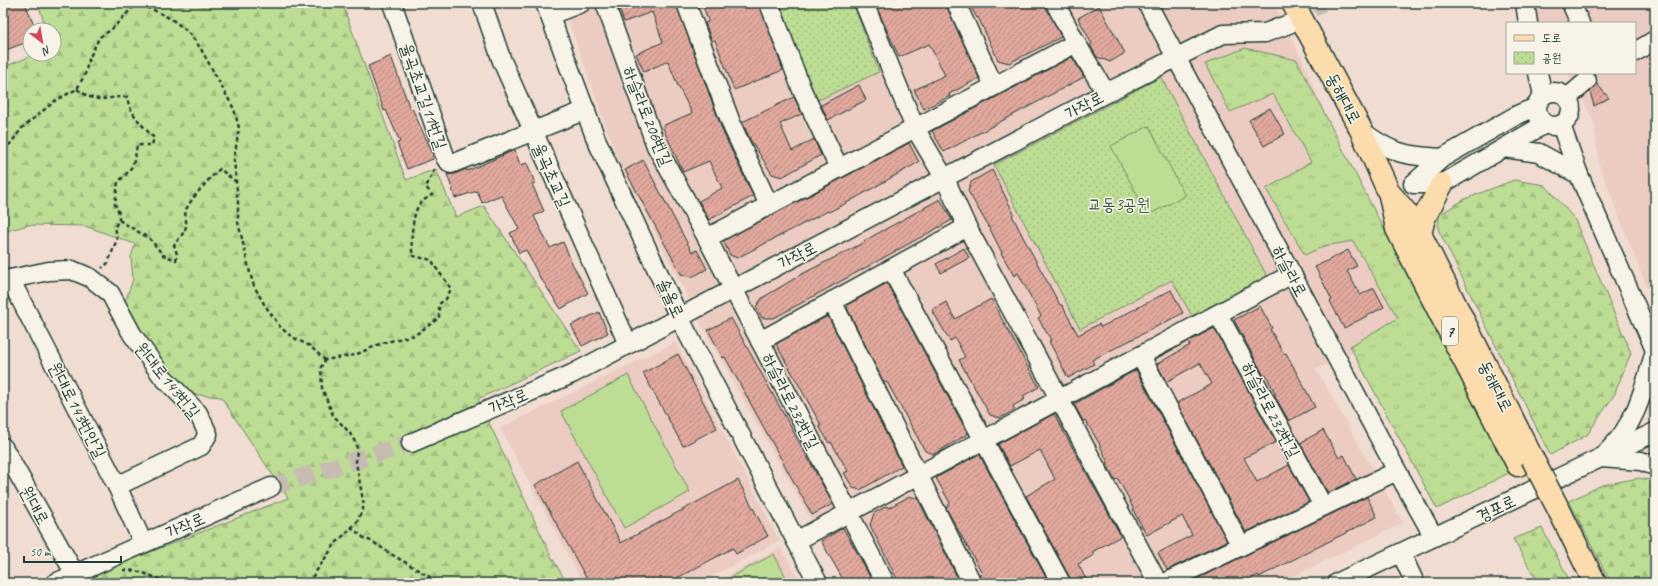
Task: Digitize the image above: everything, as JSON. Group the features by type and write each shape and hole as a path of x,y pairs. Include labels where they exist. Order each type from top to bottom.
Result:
{"main road":[{"name":"동해대로","path":"1293,3 1360,130 1390,194 1397,229 1525,461 1554,518 1595,583"},
{"path":"1420,234 1424,218 1442,184"},
{"name":"동해대로","path":"1390,194 1414,222 1525,461"},
{"name":"동해대로","path":"1554,518 1579,583"}],"street":[{"name":"율곡초교길11번길","path":"392,3 446,159 451,164 586,110"},
{"name":"율곡초교길","path":"482,3 502,61 628,344"},
{"path":"548,9 581,3"},
{"name":"하슬라로206번길","path":"605,3 656,146 733,288"},
{"path":"686,3 733,128 769,205"},
{"path":"769,3 802,90 839,168"},
{"path":"864,3 915,128 945,179 967,226 1158,583"},
{"path":"956,3 994,86"},
{"path":"1055,3 1076,43 1106,93"},
{"name":"하슬라로","path":"1147,3 1434,538"},
{"path":"1525,3 1528,22"},
{"path":"1571,3 1580,22"},
{"name":"솔올로","path":"548,9 596,139 679,317 818,583"},
{"name":"가작로","path":"411,442 572,374 1106,93 1223,34 1265,34 1289,24"},
{"path":"1636,51 1655,40"},
{"path":"707,238 1076,43"},
{"path":"1538,74 1540,101 1538,117 1553,125 1579,175 1655,351 1639,405 1619,440 1600,458"},
{"path":"1567,98 1593,77"},
{"path":"1390,194 1413,184 1442,158 1517,115 1553,92 1558,92 1567,98 1571,108 1569,118 1504,148 1442,184 1413,184"},
{"path":"1360,130 1389,150 1416,156 1442,158"},
{"path":"1504,148 1539,153 1579,175"},
{"path":"760,341 967,226"},
{"path":"891,269 1061,583"},
{"name":"원대로143번길","path":"6,280 49,271 72,270 91,278 110,293 132,334 162,376 198,413 208,434 201,446 117,486"},
{"path":"796,541 849,514 1292,274"},
{"name":"원대로143번안길","path":"6,280 117,486 143,543"},
{"name":"하슬라로232번길","path":"733,288 885,583"},
{"path":"832,301 972,583"},
{"name":"하슬라로232번길","path":"1218,314 1323,506"},
{"path":"1141,356 1241,546"},
{"name":"경포로","path":"1337,583 1655,432"},
{"name":"원대로","path":"3,448 77,578"},
{"path":"1600,458 1641,461 1655,466"},
{"path":"1164,583 1397,471"},
{"name":"가작로","path":"55,583 77,578 143,543 271,487"},
{"path":"1401,553 1415,583"}],"path":[{"path":"3,150 11,143 22,128 56,100 77,89 85,74 89,59 98,40 101,36 111,30 137,3"},
{"path":"142,3 143,6 160,13 185,28 231,102 239,128 234,159 237,182 239,229 250,273 258,294 281,328 292,337 310,346 325,360"},
{"path":"77,89 92,98 100,100 120,96 127,97 129,107 133,114 154,138 152,145 137,145 134,164 118,182 115,204 119,213 119,220 115,226 117,239 108,263 91,278"},
{"path":"325,360 355,355 382,343 415,335 439,318 439,304 446,299 451,289 446,279 438,272 432,260 413,256 410,249 416,210 424,200 432,196 426,186 436,166 446,159"},
{"path":"119,220 150,239 163,255 176,260 177,254 174,245 182,235 186,226 186,210 212,174 220,169 237,182"},
{"path":"308,583 336,544 357,522 364,506 356,462 357,448 349,432 333,415 325,398 321,367 325,360"},
{"path":"351,527 364,538 406,561 440,583"},
{"path":"119,570 132,570 156,577 167,583"}],"shaded area":[{"path":"562,3 1274,3 1303,61 1414,327 1316,369 1403,523 1279,583 846,583 702,326 618,160"},
{"path":"1522,3 1655,3 1655,308 1600,168 1594,122 1569,74 1636,74 1636,22 1522,22"},
{"path":"676,342 780,541 698,583 583,583 500,428"},
{"path":"781,547 800,583 714,583"}],"green space":[{"path":"38,3 342,3 406,180 436,169 456,217 484,206 581,351 478,399 552,558 567,583 97,583 92,575 288,498 221,397 189,394 167,369 123,308 133,279 131,257 135,244 85,226 28,225 3,232 3,67 22,60 22,62 62,62 62,22 44,22"},
{"path":"780,3 853,3 879,72 814,102"},
{"path":"1245,48 1297,60 1509,473 1437,509 1350,346 1398,318 1353,241 1324,246 1305,255 1266,189 1311,162 1273,94 1230,112 1205,64"},
{"name":"교동3공원","path":"1161,77 1267,276 1192,316 1172,280 1080,329 994,165"},
{"path":"1149,126 1185,196 1148,215 1111,146"},
{"path":"1514,180 1545,185 1574,218 1631,353 1614,395 1587,435 1550,455 1438,229 1439,215 1465,199"},
{"path":"628,375 690,492 624,528 561,411"},
{"path":"1639,478 1655,481 1655,583 1611,583 1569,501 1602,485"},
{"path":"1542,528 1571,583 1538,583 1513,539"},
{"path":"774,554 789,583 720,583"}],"building":[{"path":"3,3 25,3 33,22 22,22 22,44 3,51"},
{"path":"617,3 676,3 723,132 753,196 709,220 699,201 722,188 709,161 683,172 662,126 692,113 678,86 668,61 644,72 636,54 663,42 652,12 624,22"},
{"path":"702,3 759,3 783,70 734,90 715,40 712,41 705,23 708,22 708,20"},
{"path":"888,3 945,3 979,78 949,94 950,96 924,109 914,90 945,75 929,44 899,57 877,8"},
{"path":"969,3 1045,3 1061,37 1009,63 998,60 978,17 977,18"},
{"path":"1099,6 1125,53 1110,62 1097,57 1078,18"},
{"path":"391,56 410,109 412,108 433,154 433,159 407,169 397,143 400,142 386,110 384,111 368,66"},
{"path":"1072,57 1084,77 944,152 932,131"},
{"path":"1597,84 1609,98 1594,106 1590,92"},
{"path":"859,85 866,100 828,120 821,105"},
{"path":"794,97 802,114 780,124 792,151 814,139 821,155 782,177 772,174 750,139 742,122"},
{"path":"1270,108 1285,134 1264,146 1249,120"},
{"path":"909,143 919,162 852,200 737,258 730,255 723,241"},
{"path":"515,150 520,165 527,163 535,183 532,184 544,211 534,216 550,248 563,242 588,293 561,309 541,280 526,250 519,253 510,233 519,229 501,195 482,203 477,191 455,198 447,174 455,174 466,169 467,171"},
{"path":"643,160 692,252 697,250 707,269 692,277 681,274 625,170"},
{"path":"992,170 1014,214 1012,215 1023,237 1078,335 1099,324 1101,327 1171,290 1183,313 1092,360 1094,364 1068,378 1049,341 1051,340 1038,318 1041,316 1018,273 1014,276 968,191 971,182"},
{"path":"940,199 952,220 774,318 762,318 756,307 762,298 802,274 865,242 864,241"},
{"path":"964,248 969,258 941,273 936,264"},
{"path":"1348,250 1357,266 1347,271 1360,295 1374,288 1384,307 1344,328 1315,267"},
{"path":"887,283 968,434 934,454 925,451 887,382 884,383 847,308 849,304"},
{"path":"991,299 1039,387 1023,396 1025,399 1013,406 1015,410 1000,418 990,415 959,360 965,357 955,338 950,341 932,310 946,302 955,319"},
{"path":"1260,306 1272,328 1270,329 1284,354 1286,353 1315,407 1289,421 1274,395 1276,395 1266,375 1264,376 1234,320"},
{"path":"599,312 608,333 582,346 571,325"},
{"path":"828,316 902,466 860,490 853,488 844,473 848,471 831,442 829,443 819,426 821,425 776,344"},
{"path":"731,318 833,504 812,515 725,357 723,358 708,330"},
{"path":"1214,328 1276,442 1244,458 1257,482 1289,465 1309,502 1246,532 1177,403 1212,384 1200,363 1166,382 1157,364 1190,345 1188,342"},
{"path":"678,354 717,428 683,446 643,373"},
{"path":"1136,370 1227,541 1167,570 1158,553 1192,535 1182,516 1147,535 1118,479 1115,480 1099,443 1085,420 1083,421 1074,404"},
{"path":"1054,414 1121,536 1092,552 1094,555 1078,564 1088,583 1071,583 1070,578 1026,496 1055,479 1040,450 1010,466 998,444"},
{"path":"1323,430 1339,458 1344,455 1356,479 1328,493 1300,443"},
{"path":"979,454 1049,583 1023,583 1021,579 1014,583 982,583 980,575 982,573 946,508 950,503 936,478"},
{"path":"577,461 621,543 738,480 768,536 736,554 733,548 668,583 589,583 535,485"},
{"path":"910,496 918,499 960,583 899,583 870,525 874,513 887,506 888,508"},
{"path":"1367,497 1377,517 1259,577 1258,575 1244,583 1188,583"},
{"path":"843,528 873,583 845,583 821,541"}],"tunnel":[{"path":"1290,24 1321,3"},
{"path":"271,487 411,443"}]}
